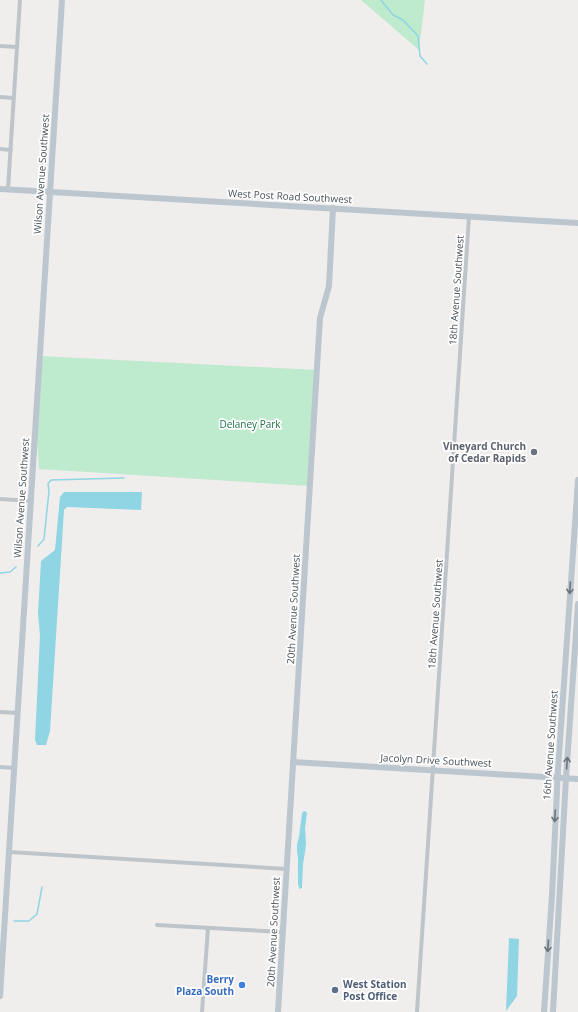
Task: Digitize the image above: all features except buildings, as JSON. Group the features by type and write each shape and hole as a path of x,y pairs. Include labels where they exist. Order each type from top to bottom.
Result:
{"street":[{"path":"8,189 20,0"},
{"name":"Wilson Avenue Southwest","path":"0,996 62,0"},
{"path":"0,46 17,47"},
{"path":"0,97 14,98"},
{"path":"0,149 11,150"},
{"name":"West Post Road Southwest","path":"0,189 578,223"},
{"name":"20th Avenue Southwest","path":"278,1012 320,318 329,286 333,208"},
{"name":"18th Avenue Southwest","path":"417,1012 469,216"},
{"name":"16th Avenue Southwest","path":"544,1012 557,777 578,480"},
{"path":"0,500 31,502"},
{"name":"16th Avenue Southwest","path":"552,1012 578,604"},
{"path":"0,712 18,714"},
{"name":"Jacolyn Drive Southwest","path":"293,762 578,779"},
{"path":"0,767 14,768"},
{"path":"9,852 287,869"},
{"path":"553,863 557,870 556,895 559,900"},
{"path":"157,925 283,932"},
{"path":"202,1012 208,928"}],"green space":[{"path":"361,0 425,0 419,50"},
{"name":"Delaney Park","path":"40,356 317,370 310,486 39,469 36,422"}],"water":[{"path":"64,492 142,492 141,510 67,507 64,510 50,731 46,745 37,745 35,740 40,636 38,613 41,561 55,550 60,497"},
{"path":"304,811 307,813 305,828 306,844 302,888 300,889 298,884 297,844 302,813"},
{"path":"509,938 519,939 517,996 506,1011"}],"waterway":[{"path":"381,0 393,15 403,20 418,36 420,56 427,64"},
{"path":"38,546 44,539 49,491 48,484 51,480 124,478"},
{"path":"0,573 10,572 16,567"},
{"path":"14,921 29,921 37,914 42,887"}],"place":[{"name":"Vineyard Church of Cedar Rapids","path":"534,452"},
{"name":"Berry Plaza South","path":"242,985"},
{"name":"West Station Post Office","path":"335,990"}]}
